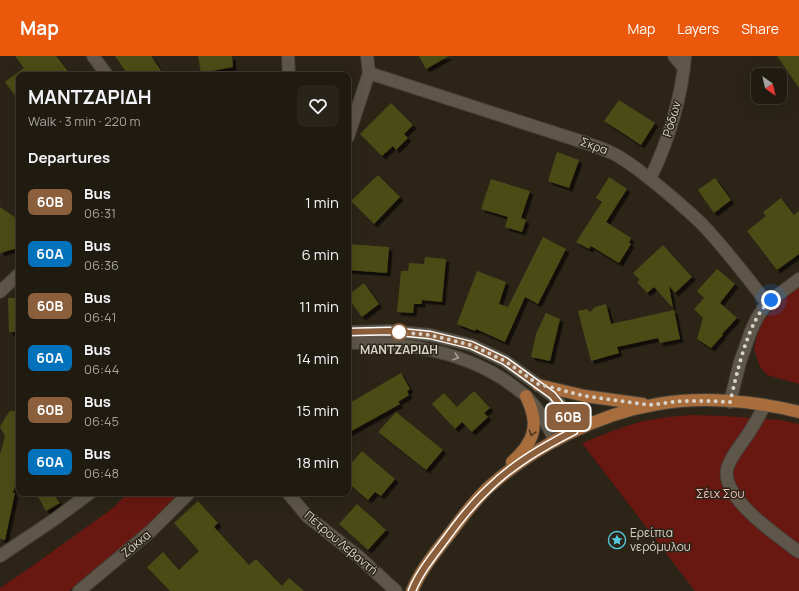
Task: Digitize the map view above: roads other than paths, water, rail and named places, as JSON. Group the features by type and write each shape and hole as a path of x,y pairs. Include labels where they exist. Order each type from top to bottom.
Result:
{"main road":[{"path":"538,384 585,396 650,405"},
{"path":"412,591 419,576 469,509 528,445 532,436 534,416 526,396"},
{"path":"489,488 526,458 555,441 574,431 613,415 639,407 681,401 709,401 765,405 799,412"}],"street":[{"path":"93,56 105,72"},
{"path":"288,56 289,72"},
{"path":"351,127 368,73 368,56"},
{"path":"674,56 684,62"},
{"name":"Ρόδων","path":"650,179 661,155 672,122 680,90 684,62"},
{"name":"Σκρα","path":"368,73 484,111 526,123 605,150 625,160 650,179 701,223 767,303"},
{"path":"0,292 16,277"},
{"path":"730,402 735,378 748,338 757,318 767,303 799,279"},
{"path":"351,332 389,331 430,335 471,345 505,361 552,395 559,403 574,431"},
{"path":"351,343 369,342 429,350 464,360 493,373 526,396 545,422 555,441"},
{"path":"765,405 730,461 727,470 727,480 734,493 749,511 799,552"},
{"path":"0,556 86,496"},
{"name":"Ζάκκα","path":"80,591 151,532 186,496"},
{"name":"Πέτρου Λεβαντή","path":"290,496 307,516 359,557 396,591"}],"place":[{"name":"ΜΑΝΤΖΑΡΙΔΗ","path":"399,332"},
{"name":"Ερείπια νερόμυλου","path":"617,540"}],"park label":[{"name":"Σέιχ Σου","path":"720,494"}]}
